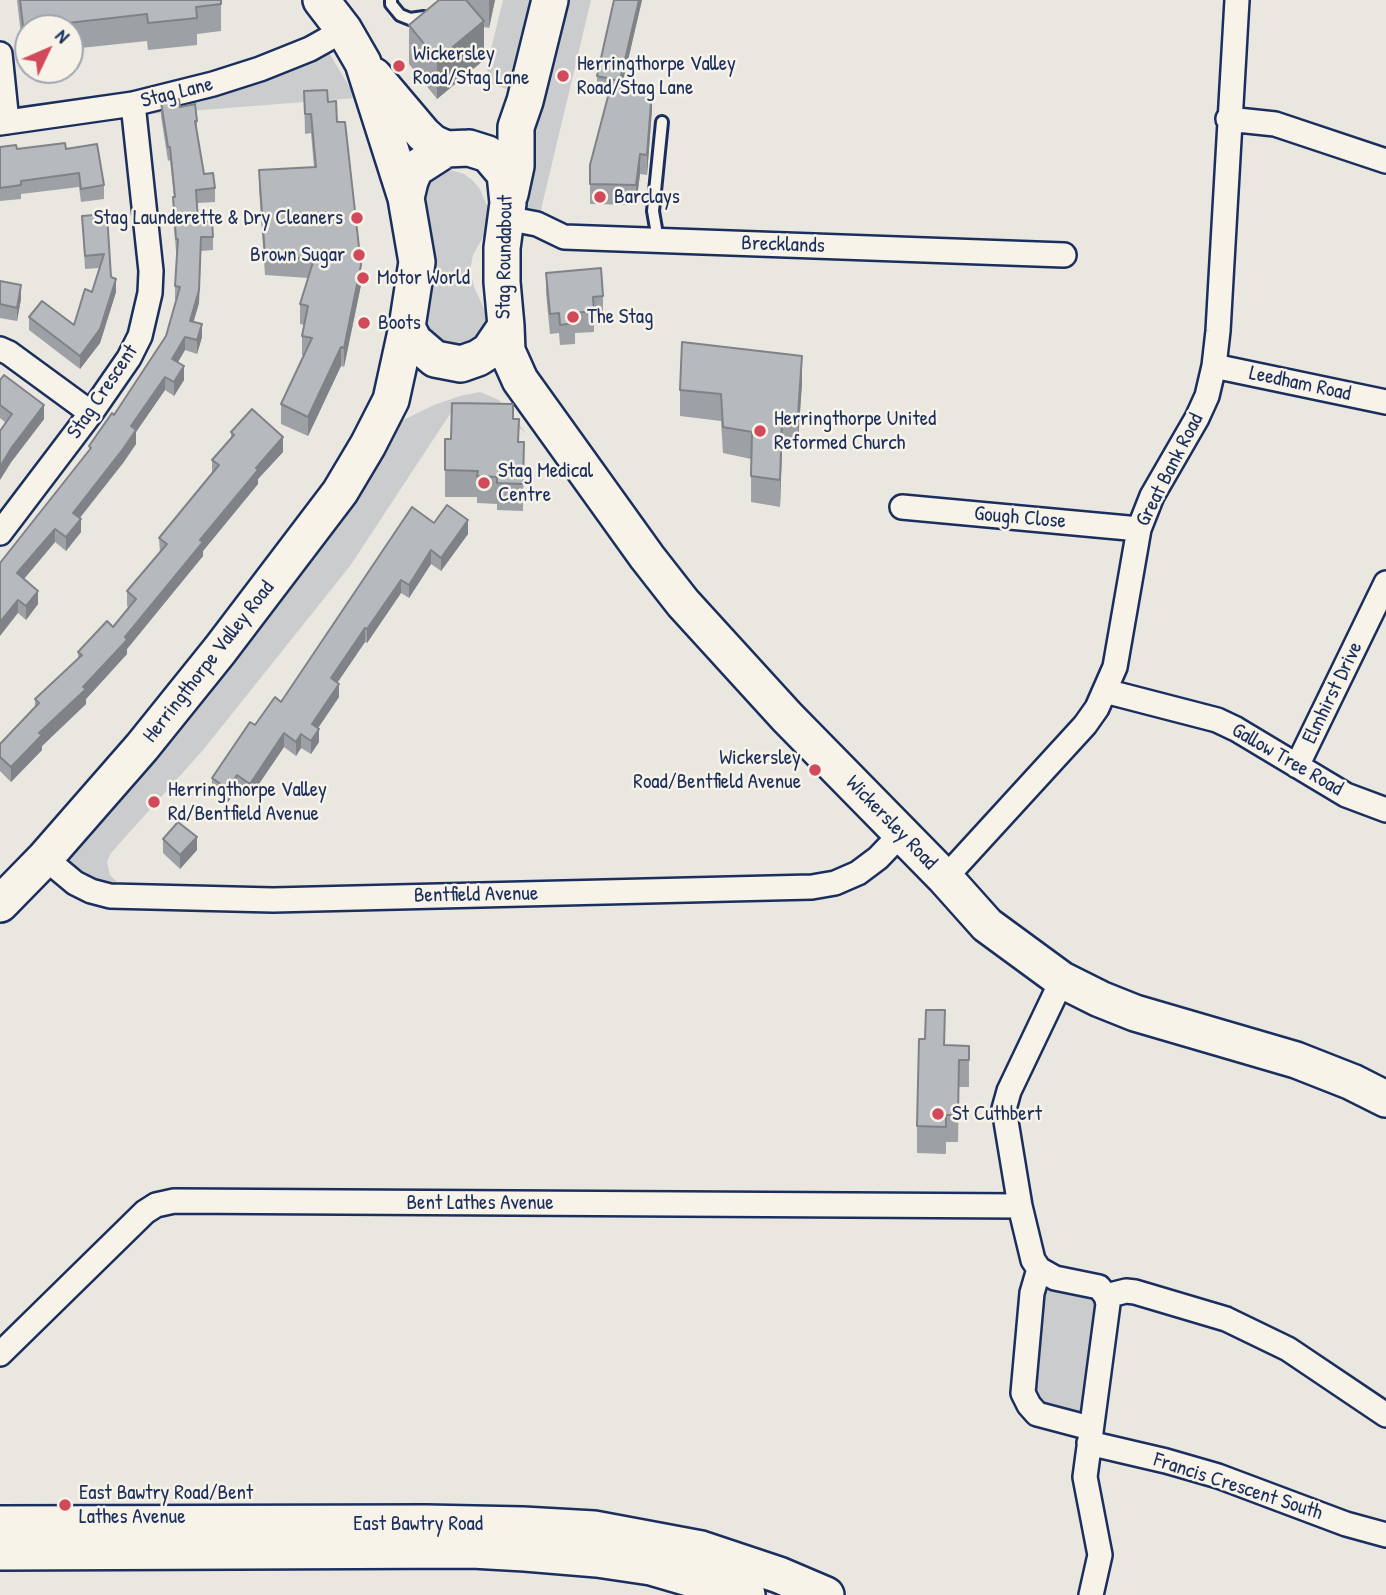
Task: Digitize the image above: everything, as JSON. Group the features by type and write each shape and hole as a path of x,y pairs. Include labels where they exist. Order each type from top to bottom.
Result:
{"main road":[{"path":"321,0 344,30 363,63 423,134 433,143 457,149"},
{"path":"507,210 516,166 516,127 550,0"},
{"path":"363,63 406,198 417,262 407,327 414,341 435,359 489,367 520,380"},
{"path":"406,198 415,169 430,158 516,127"},
{"name":"Stag Roundabout","path":"455,364 478,358 489,351 506,326 502,282 502,248 507,210 505,174 488,154 457,149"},
{"name":"Wickersley Road","path":"506,326 507,351 520,380 646,557 787,717 945,878 987,925 1062,980 1100,999 1135,1013 1297,1060 1386,1099"},
{"name":"Herringthorpe Valley Road","path":"0,904 45,858 142,747 340,492 391,400 407,327"},
{"name":"Herringthorpe Valley Road","path":"391,400 415,382 455,364"},
{"name":"East Bawtry Road","path":"0,1524 426,1523 594,1529 701,1549 826,1595"},
{"name":"East Bawtry Road","path":"0,1552 472,1550 597,1559 651,1567 747,1595"}],"street":[{"name":"Great Bank Road","path":"945,878 1085,725 1097,708 1115,667 1139,529 1152,496 1207,396 1218,331 1228,119 1237,0"},
{"name":"Stag Lane","path":"4,123 133,104 213,84 310,49 344,30"},
{"path":"0,54 4,123"},
{"name":"Stag Crescent","path":"0,533 91,413 129,358 140,336 150,293 151,271 133,104"},
{"path":"1228,119 1275,124 1386,161"},
{"name":"Brecklands","path":"507,210 564,237 1064,255"},
{"path":"0,349 91,413"},
{"name":"Leedham Road","path":"1214,366 1386,402"},
{"name":"Gough Close","path":"902,507 1139,529"},
{"name":"Elmhirst Drive","path":"1297,766 1386,583"},
{"name":"Gallow Tree Road","path":"1105,691 1217,720 1346,795 1386,810"},
{"name":"Bentfield Avenue","path":"45,858 75,883 110,896 286,900 812,887 835,883 858,873 901,835"},
{"path":"1062,980 1009,1091 1004,1109 1020,1206 1033,1260 1039,1269 1055,1278 1099,1287 1106,1296 1108,1312 1085,1477 1100,1555 1091,1595"},
{"name":"Bent Lathes Avenue","path":"0,1353 145,1212 156,1205 174,1201 1020,1206"},
{"name":"Francis Crescent South","path":"1039,1269 1032,1293 1023,1392 1037,1414 1089,1435 1218,1476 1346,1524 1386,1535"},
{"path":"1106,1296 1126,1291 1135,1292 1226,1319 1288,1349 1386,1415"}],"lane":[{"path":"391,0 400,15 410,19 424,16"},
{"path":"658,240 653,211 662,122"}],"shaded area":[{"path":"503,0 533,0 513,91 487,83 487,66"},
{"path":"559,0 591,0 539,218 527,209 524,200 528,147"},
{"path":"328,51 356,98 150,114 204,101"},
{"path":"451,170 472,180 480,189 490,213 487,230 473,255 470,270 474,287 490,321 473,345 441,348 424,333 421,195 428,181"},
{"path":"480,392 499,400 527,434 506,417 463,404 452,411 350,566 203,750 111,853 107,862 110,875 120,885 96,886 76,875 69,863 69,849 385,440 403,420 434,405"},
{"path":"1050,1287 1095,1295 1100,1302 1086,1406 1075,1416 1041,1408 1031,1394 1040,1292"}],"building":[{"path":"20,0 221,0 221,4 196,7 197,18 148,23 147,14 84,21 84,14 22,14"},
{"path":"439,0 466,0 484,21 437,60 409,25"},
{"path":"614,0 639,0 620,81 597,76"},
{"path":"611,85 652,89 647,155 640,154 636,185 590,184 590,165"},
{"path":"327,90 328,102 336,101 337,122 345,122 361,265 344,348 341,347 308,417 281,404 312,338 302,336 308,306 300,304 314,259 265,256 259,170 316,167 311,114 305,114 304,91"},
{"path":"179,99 180,107 195,104 195,121 204,174 213,173 215,188 196,190 198,222 212,221 213,237 201,237 199,290 190,321 202,324 197,340 185,337 172,359 184,366 174,382 165,377 131,426 136,430 73,513 81,519 66,537 55,529 17,573 38,591 26,606 18,600 0,622 0,563 91,448 89,446 112,413 114,415 166,336 180,287 175,286 178,239 175,197 170,147 161,102"},
{"path":"65,143 66,149 97,144 104,185 81,189 79,173 21,181 21,185 0,188 0,147 16,145 17,149"},
{"path":"107,214 111,277 116,279 100,329 80,356 29,317 42,301 74,325 85,289 92,292 104,254 85,256 82,216"},
{"path":"601,268 603,296 593,297 594,311 574,313 575,323 560,325 559,313 550,314 546,273"},
{"path":"0,281 21,285 17,308 0,304"},
{"name":"Herringthorpe United Reformed Church","path":"682,342 802,356 798,414 782,417 780,480 751,476 752,432 723,427 721,394 680,390"},
{"path":"4,375 44,405 0,467 0,431 12,414 0,405 0,380"},
{"path":"452,403 513,404 513,419 519,419 518,442 524,442 523,484 497,483 497,477 477,476 478,471 445,470 445,439 451,439"},
{"path":"252,409 283,437 200,540 203,542 125,637 127,640 83,687 86,689 39,733 42,735 11,767 0,757 0,744 39,703 35,699 82,655 78,652 107,621 113,627 136,599 127,591 167,544 159,538 219,465 212,460 234,435 231,432"},
{"path":"447,505 468,520 441,558 431,550 409,585 401,580 367,629 365,628 331,678 339,684 312,724 319,729 311,741 301,734 296,742 284,733 250,784 237,775 228,789 212,778 250,722 255,725 275,697 281,702 412,507 434,523"},
{"path":"178,822 197,837 180,855 163,839"},
{"name":"St Cuthbert","path":"926,1010 945,1010 944,1045 969,1046 969,1060 959,1060 958,1115 946,1115 946,1127 917,1126 919,1039 925,1039"}],"place":[{"name":"Wickersley Road/Stag Lane","path":"399,66"},
{"name":"Herringthorpe Valley Road/Stag Lane","path":"563,76"},
{"name":"Barclays","path":"600,197"},
{"name":"Stag Launderette & Dry Cleaners","path":"357,218"},
{"name":"Brown Sugar","path":"359,255"},
{"name":"Motor World","path":"363,278"},
{"name":"The Stag","path":"573,317"},
{"name":"Boots","path":"364,323"},
{"name":"Herringthorpe United Reformed Church","path":"760,431"},
{"name":"Stag Medical Centre","path":"484,483"},
{"name":"Wickersley Road/Bentfield Avenue","path":"815,770"},
{"name":"Herringthorpe Valley Rd/Bentfield Avenue","path":"154,802"},
{"name":"St Cuthbert","path":"938,1114"},
{"name":"East Bawtry Road/Bent Lathes Avenue","path":"65,1505"}]}
